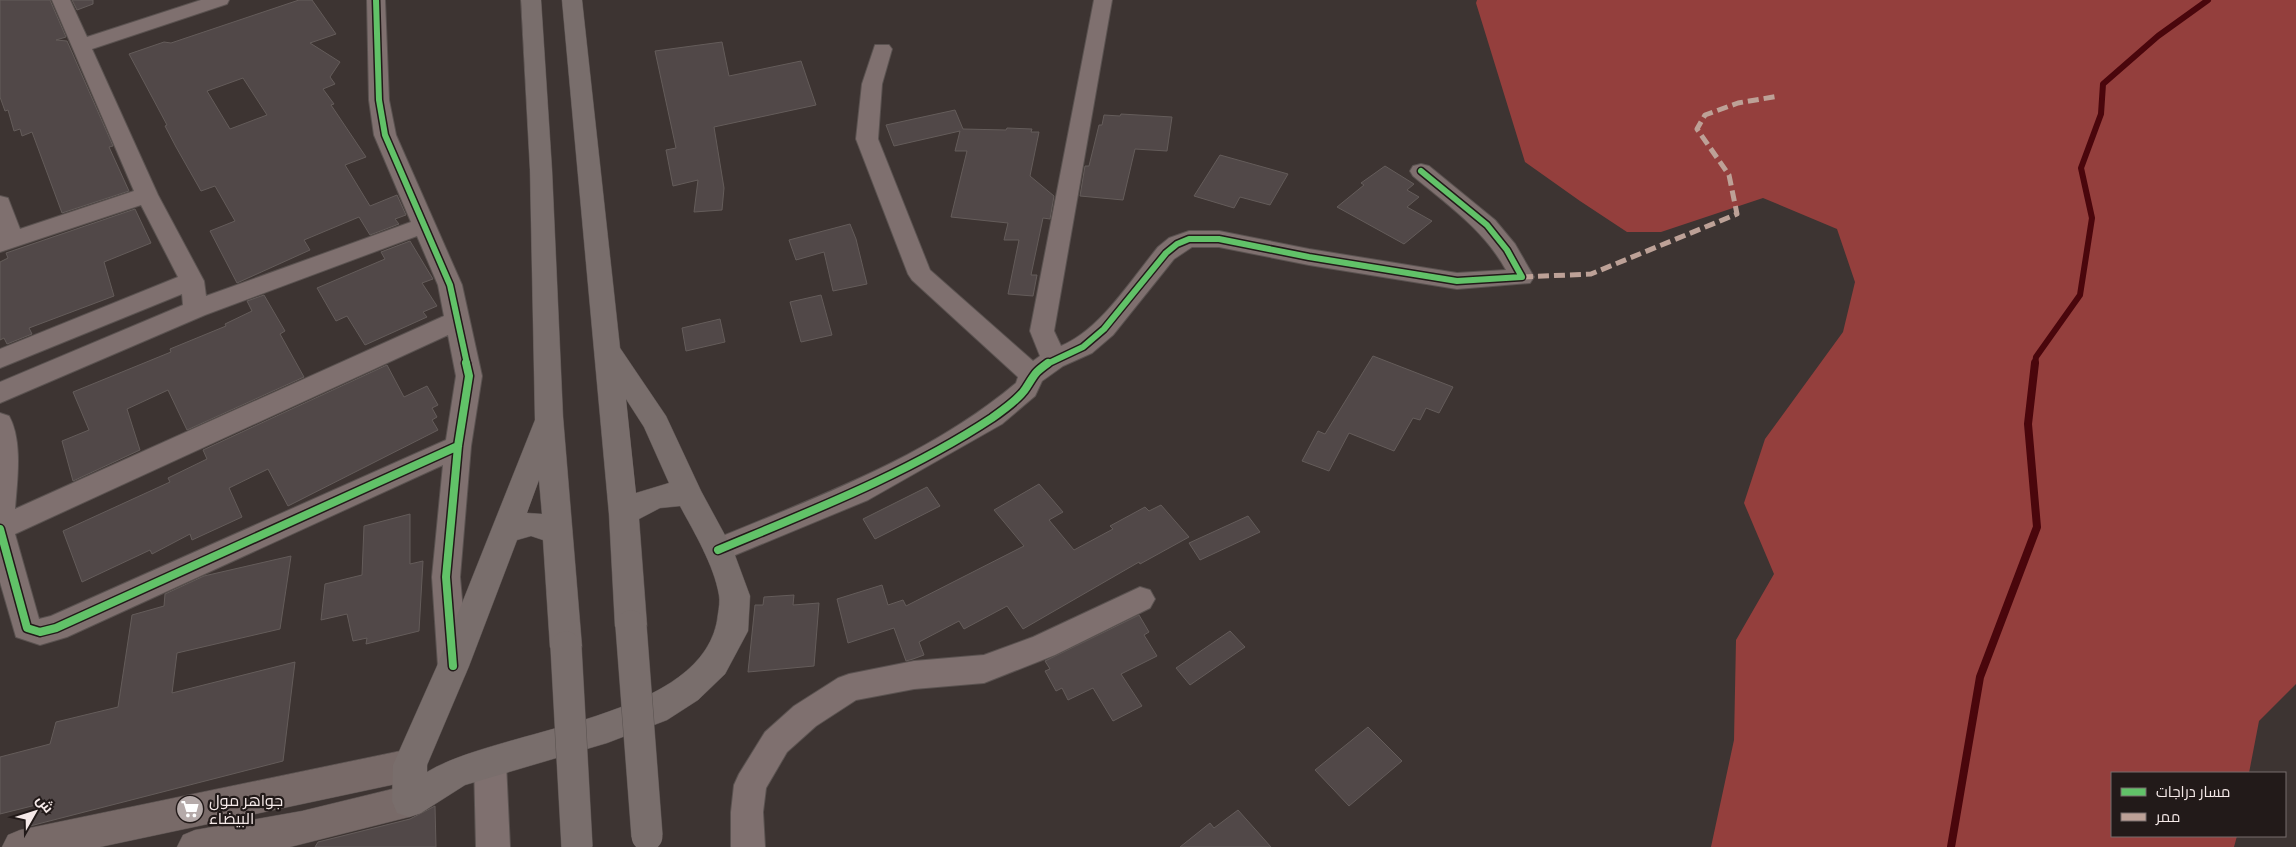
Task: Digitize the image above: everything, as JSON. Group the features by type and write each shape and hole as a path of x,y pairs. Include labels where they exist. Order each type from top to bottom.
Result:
{"highway":[{"path":"531,0 541,170 548,418 566,647 577,847"},
{"path":"572,0 584,141 624,514 647,841"},
{"path":"409,801 457,772 607,728 655,710 687,690 714,664 732,631 735,596 718,550 688,494 656,423 607,349"},
{"path":"409,801 410,765 453,666 548,418"},
{"path":"624,514 653,497 669,494 688,494"},
{"path":"505,532 538,523 543,524 556,533"},
{"path":"410,765 457,772"}],"main road":[{"path":"20,847 410,765"},
{"path":"195,847 301,837 409,801"}],"street":[{"path":"61,0 147,195 192,281 196,309"},
{"path":"81,46 220,0"},
{"path":"376,0 379,100 385,135 450,285 470,376 458,446 446,578 453,666"},
{"path":"1054,359 1042,331 1103,0"},
{"path":"882,49 872,84 867,139 920,274 1032,376"},
{"path":"718,550 858,492 944,446 992,417 1026,389 1032,376 1054,359 1083,347 1097,335 1166,253 1189,239 1219,239 1309,257 1457,281 1522,277 1507,250 1486,225 1421,172"},
{"path":"0,202 6,242 147,195"},
{"path":"0,393 196,309 423,226"},
{"path":"0,359 192,281"},
{"path":"0,528 459,320"},
{"path":"0,423 5,464 0,528 27,628 40,632 56,628 458,446"},
{"path":"748,847 747,812 750,785 776,742 805,716 849,688 914,675 984,669 1044,646 1140,599"},
{"path":"490,762 493,847"}],"shaded area":[{"path":"1477,0 2296,0 2296,684 2259,721 2249,772 2111,772 2111,837 2237,837 2234,847 1711,847 1734,740 1736,640 1774,574 1744,503 1765,439 1843,332 1855,282 1837,229 1763,198 1661,232 1627,232 1525,162 1476,3"}],"building":[{"path":"0,0 50,0 66,37 56,40 67,41 113,146 109,147 129,191 62,213 32,132 22,136 20,129 14,131 8,110 5,111 0,97"},
{"path":"72,0 93,0 93,4 77,10"},
{"path":"299,0 312,0 336,34 310,43 340,62 330,77 335,84 323,89 334,104 331,105 366,157 345,165 370,206 397,195 406,215 395,219 399,224 370,235 359,217 304,240 310,250 237,283 210,231 235,221 215,186 201,191 176,147 165,126 167,125 129,54 164,42 171,43","holes":["243,78 267,115 230,129 207,91"]},
{"path":"722,42 729,76 801,61 816,105 714,127 724,188 722,210 694,212 698,180 673,186 666,150 676,148 655,51"},
{"path":"955,110 963,129 1006,130 1007,128 1032,129 1031,132 1039,132 1030,176 1054,196 1050,219 1043,218 1031,275 1037,275 1033,296 1008,294 1019,240 1004,240 1008,223 951,217 967,151 955,151 960,131 894,146 886,125"},
{"path":"1121,114 1172,117 1167,151 1135,149 1123,200 1080,196 1085,166 1089,166 1099,125 1102,125 1104,115 1120,116"},
{"path":"1220,155 1288,174 1270,205 1240,197 1234,208 1194,196"},
{"path":"1385,166 1414,184 1407,190 1419,197 1407,207 1432,221 1404,244 1337,207 1364,185 1361,183"},
{"path":"135,209 151,243 104,262 114,296 29,328 32,334 7,344 4,338 0,340 0,262 8,258 6,253"},
{"path":"850,224 856,239 867,284 833,291 824,252 796,260 789,240"},
{"path":"410,241 433,279 422,283 437,306 423,312 427,317 365,345 347,316 336,321 317,288 385,259 381,252"},
{"path":"264,295 285,331 280,334 304,377 187,430 168,390 127,409 140,450 73,481 62,441 89,430 73,392 171,352 170,349 226,326 225,324 252,311 247,301"},
{"path":"821,295 832,335 801,342 790,302"},
{"path":"720,319 725,342 686,351 682,328"},
{"path":"1373,356 1453,387 1439,413 1426,408 1420,420 1413,418 1394,451 1349,433 1329,471 1302,461 1318,431 1325,434"},
{"path":"387,365 404,397 427,386 438,405 432,408 437,417 432,420 438,430 288,506 268,469 229,488 242,517 192,540 190,534 152,554 150,550 82,582 63,531 170,482 168,478 207,459 203,450"},
{"path":"1039,484 1063,512 1049,520 1074,550 1113,529 1110,526 1145,507 1149,511 1161,505 1189,537 1140,564 1139,562 1023,629 1007,606 964,629 959,621 919,642 924,655 906,661 894,628 848,643 837,599 882,585 888,605 903,600 906,606 1024,546 994,510"},
{"path":"927,487 940,506 875,539 863,519"},
{"path":"410,514 410,564 423,561 419,631 366,644 367,638 353,641 347,614 321,620 325,584 362,575 364,526"},
{"path":"1248,516 1260,532 1200,560 1189,543"},
{"path":"291,556 280,629 177,653 172,693 295,662 283,761 30,826 36,805 0,814 0,757 50,744 56,722 118,707 132,615 164,606 165,594 204,576"},
{"path":"794,595 793,605 819,603 814,666 748,672 755,605 763,605 764,597"},
{"path":"1139,615 1149,632 1144,635 1157,656 1121,674 1142,706 1113,721 1093,688 1068,700 1062,688 1056,691 1045,671 1050,669 1045,661"},
{"path":"1230,631 1245,647 1190,685 1176,668"},
{"path":"1368,727 1402,761 1349,806 1315,770"},
{"path":"435,806 436,847 315,847 318,842 410,819"},
{"path":"1238,810 1271,847 1180,847 1210,823 1214,828"}],"waterway":[{"path":"2035,364 2036,357 2080,295 2092,218 2081,168 2101,114 2103,84 2158,36 2208,0"},
{"path":"1951,847 1980,677 2037,527 2028,424 2035,363"}],"marked path":[{"path":"1522,277 1591,274 1737,214 1729,175 1697,129 1705,115 1738,103 1779,96"}],"cycle path":[{"path":"376,0 379,100 385,135 450,285 469,376 458,446 446,577 453,666"},
{"path":"718,550 858,492 944,446 993,417 1026,389 1032,375 1054,359 1083,347 1104,329 1166,253 1177,244 1189,239 1219,239 1309,257 1457,281 1522,277 1507,250 1487,225 1421,171"},
{"path":"0,529 27,628 40,632 56,628 458,446"}],"place":[{"name":"جواهر مول البيضاء","path":"190,809"}]}
